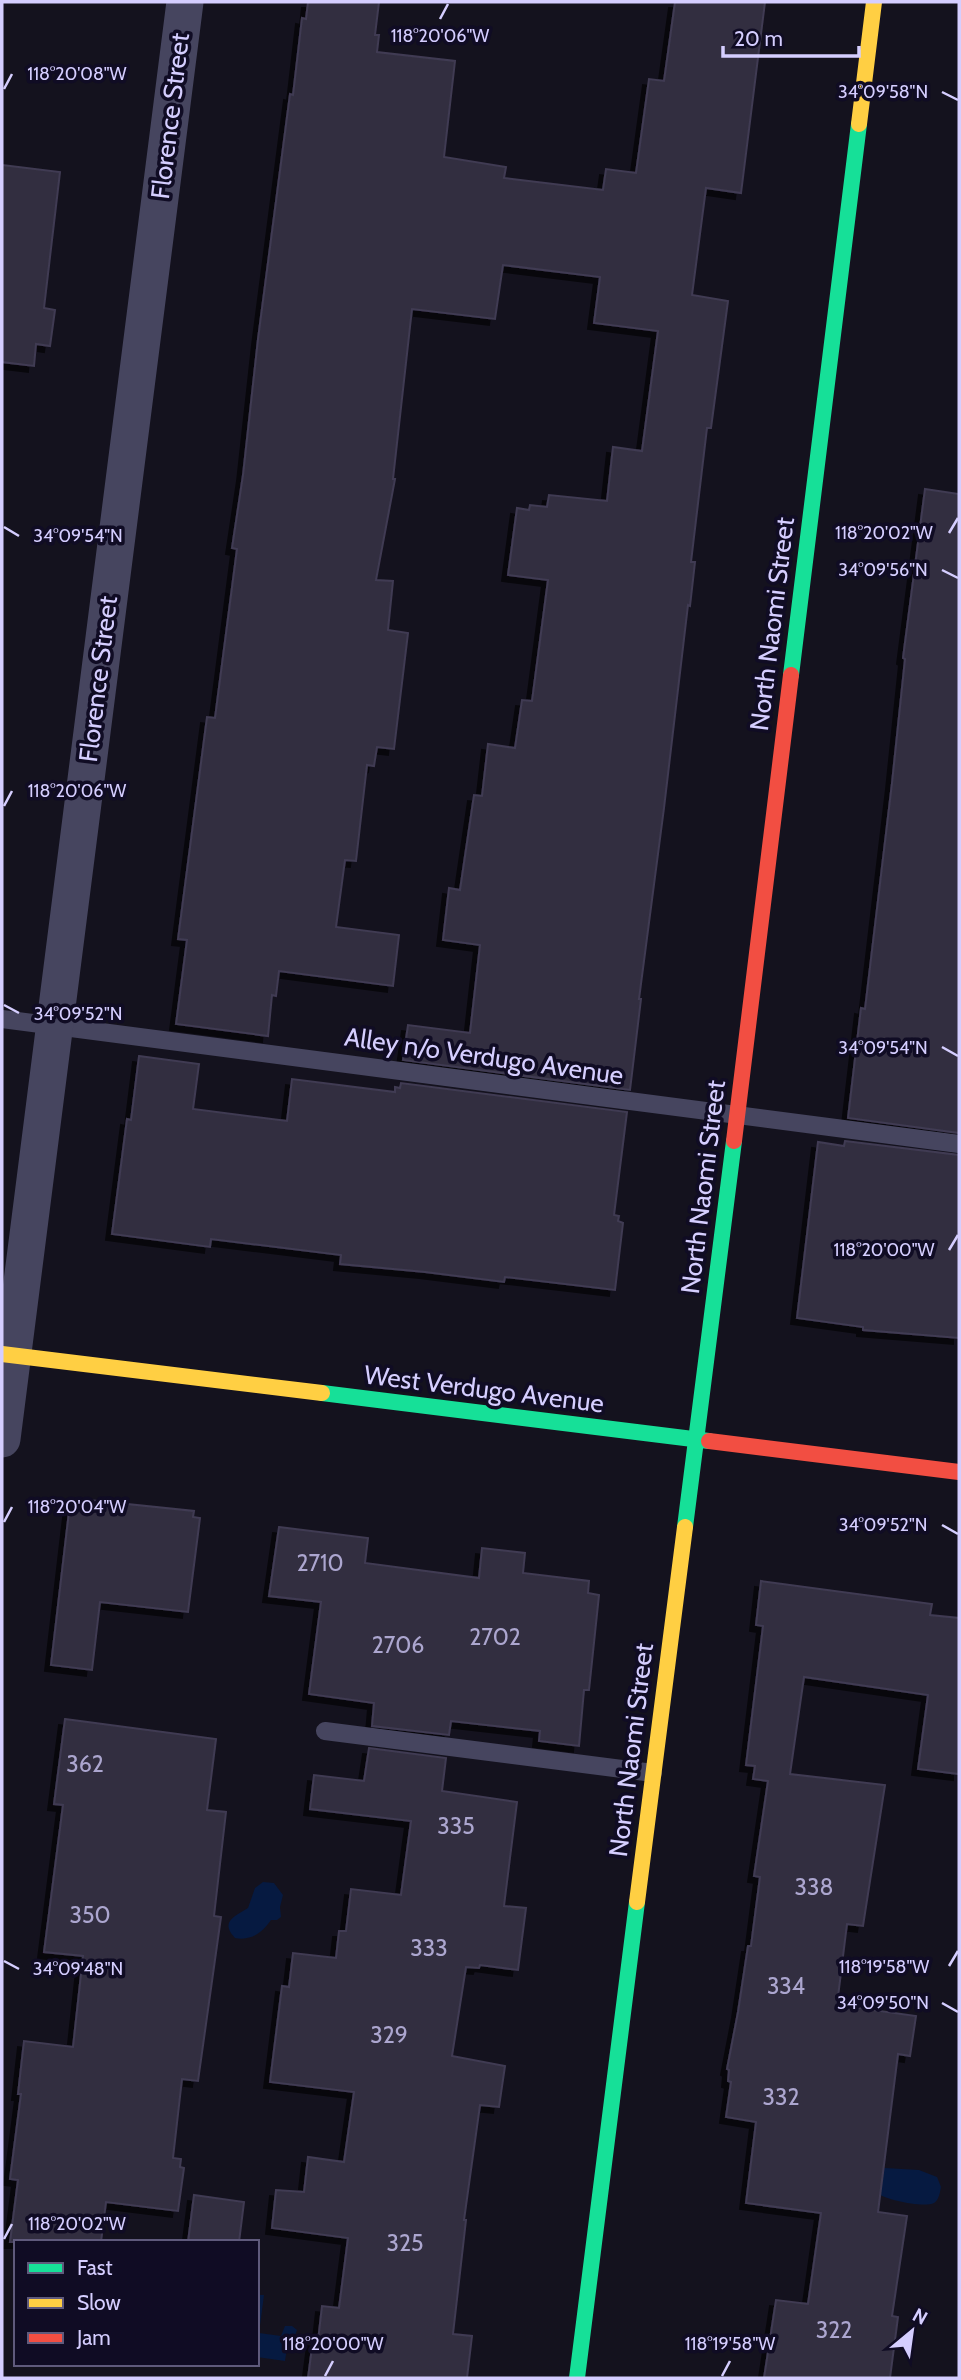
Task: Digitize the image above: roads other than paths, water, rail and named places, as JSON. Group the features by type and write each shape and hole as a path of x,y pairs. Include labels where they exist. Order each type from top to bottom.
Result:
{"street":[{"name":"Florence Street","path":"2,1439 7,1354 54,1025 185,2"},
{"name":"North Naomi Street","path":"576,2378 737,1116 874,2"},
{"name":"West Verdugo Avenue","path":"7,1354 959,1472"}],"lane":[{"name":"Alley n/o Verdugo Avenue","path":"2,1019 959,1144"},
{"path":"325,1731 653,1773"}],"water":[{"path":"263,1882 274,1883 283,1895 281,1917 271,1920 256,1935 235,1938 230,1932 229,1923 248,1908 255,1888"},
{"path":"885,2168 919,2170 937,2177 941,2187 937,2200 929,2204 914,2204 877,2193 881,2171"},
{"path":"259,2295 264,2295 259,2333"},
{"path":"285,2326 292,2326 297,2330 294,2338 288,2341 285,2361 259,2357 259,2333 281,2336"}]}
